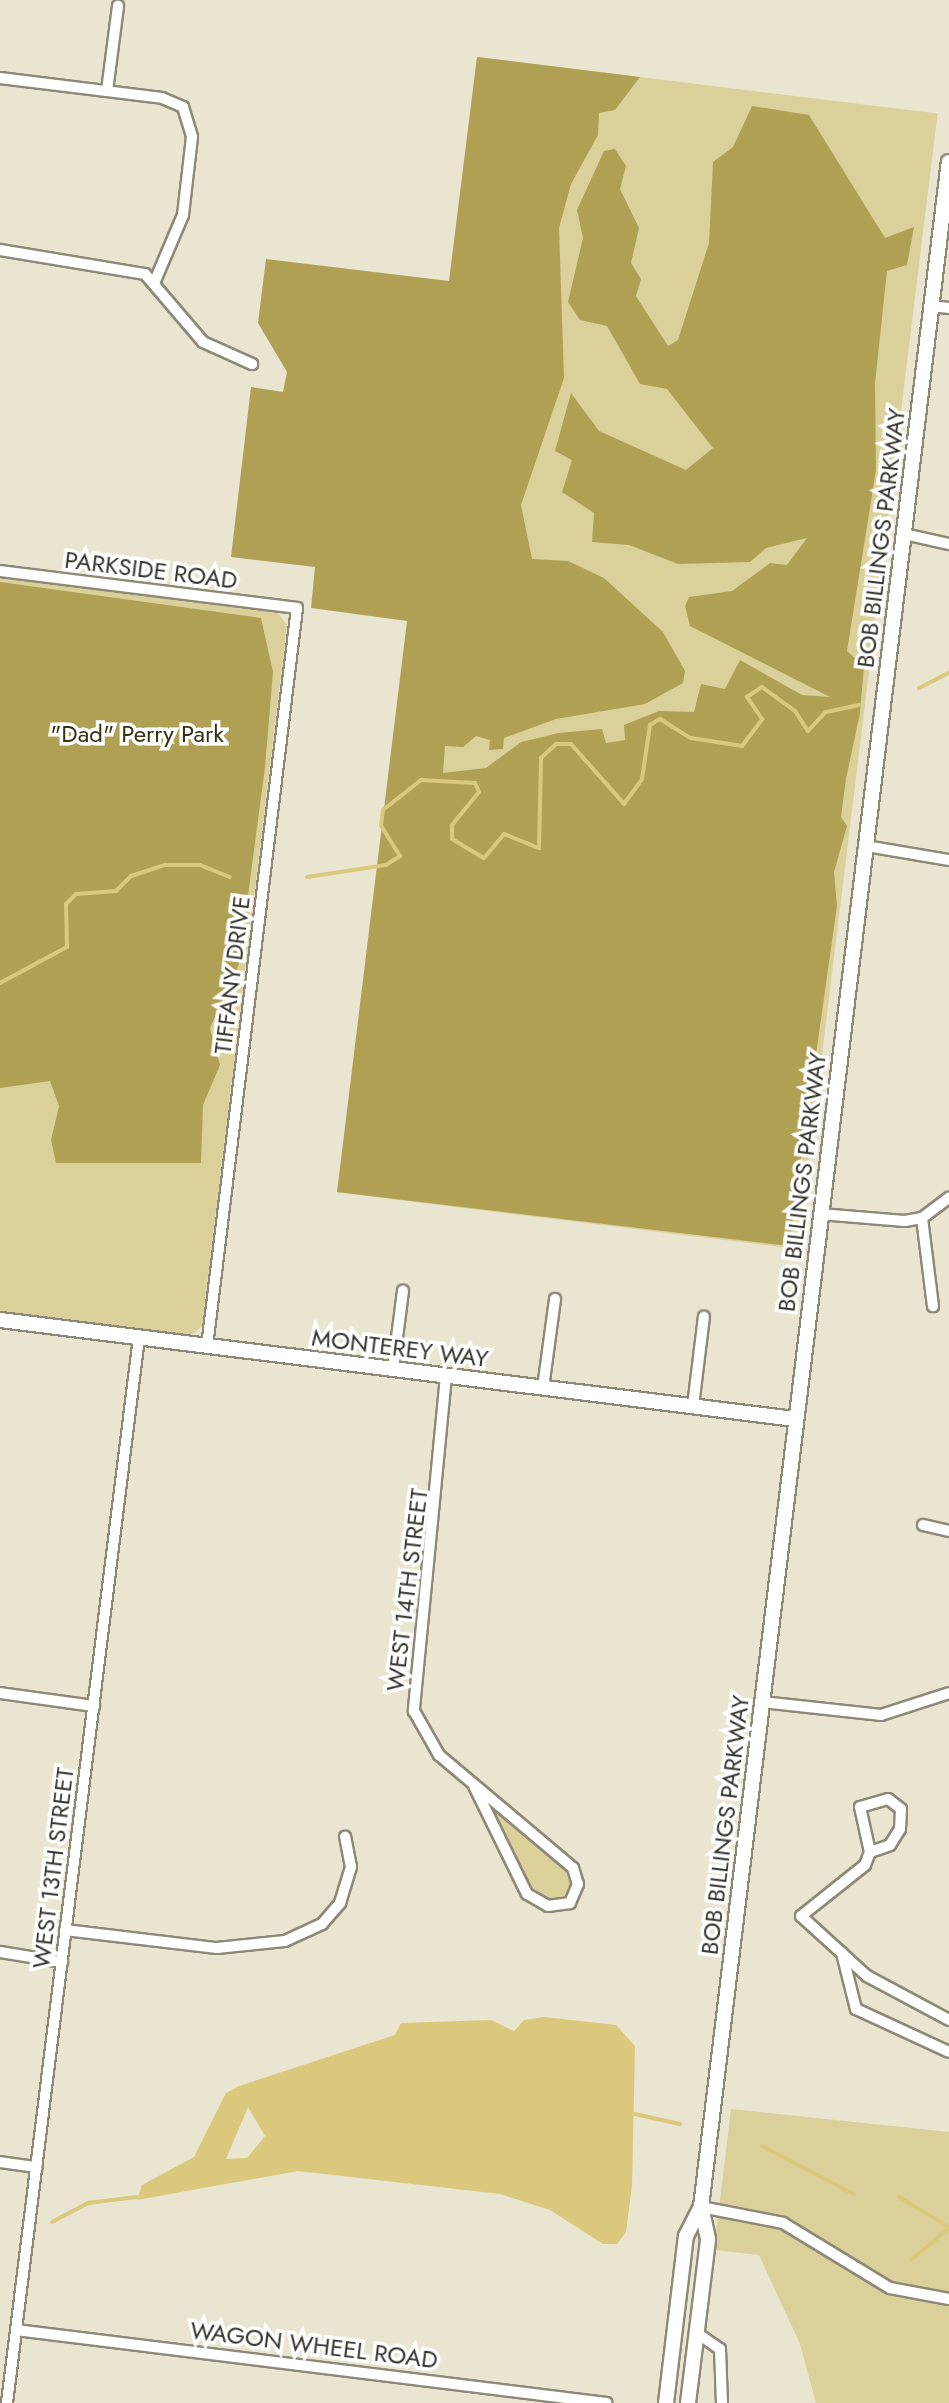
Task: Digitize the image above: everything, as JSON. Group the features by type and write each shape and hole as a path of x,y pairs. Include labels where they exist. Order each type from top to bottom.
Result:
{"main road":[{"name":"BOB BILLINGS PARKWAY","path":"688,2403 708,2239 701,2207 949,162"},
{"name":"MONTEREY WAY","path":"0,1320 795,1419"},
{"name":"BOB BILLINGS PARKWAY","path":"666,2403 686,2236 701,2207"}],"street":[{"path":"107,91 118,6"},
{"path":"0,78 174,101 192,126 180,229 155,281"},
{"path":"0,250 118,265 155,281 203,342 252,364"},
{"path":"931,306 949,308"},
{"path":"904,534 946,538"},
{"name":"PARKSIDE ROAD","path":"0,571 297,608"},
{"name":"TIFFANY DRIVE","path":"207,1346 297,608"},
{"path":"866,846 949,860"},
{"path":"820,1214 888,1223 922,1218 949,1198"},
{"path":"922,1218 933,1306"},
{"path":"393,1369 403,1291"},
{"path":"543,1388 555,1299"},
{"path":"693,1406 704,1317"},
{"name":"WEST 13TH STREET","path":"7,2403 139,1337"},
{"name":"WEST 14TH STREET","path":"446,1376 412,1697 426,1740 474,1786 564,1856 578,1884 570,1903 548,1906 527,1894 474,1786"},
{"path":"923,1525 949,1531"},
{"path":"0,1693 94,1706"},
{"path":"762,1702 881,1715 949,1693"},
{"path":"870,1852 860,1807 888,1799 901,1809 900,1829 890,1845 870,1852 856,1874 801,1916 867,1976 949,2020"},
{"path":"65,1930 217,1948 294,1938 322,1924 346,1891 345,1837"},
{"path":"0,1952 62,1962"},
{"path":"842,1953 856,2009 949,2052"},
{"path":"0,2162 37,2167"},
{"path":"701,2207 769,2217 890,2288 949,2299"},
{"name":"WAGON WHEEL ROAD","path":"16,2330 607,2403"},
{"path":"697,2333 720,2349 722,2403"}],"green space":[{"path":"477,57 938,114 798,1249 338,1192"},
{"path":"477,57 640,77 615,110 599,113 598,135 571,184 559,228 564,378 521,505 532,559 568,561 604,578 663,632 685,671 683,683 645,704 556,719 504,738 503,749 489,750 490,740 476,736 463,747 445,746 443,773 486,768 521,742 559,733 602,729 606,743 625,740 624,725 659,711 694,712 701,684 725,689 740,660 802,695 830,697 690,626 685,606 689,597 732,591 770,563 787,565 807,538 766,548 750,562 678,564 629,545 592,542 594,513 562,492 572,460 555,451 571,393 599,431 686,470 713,448 667,389 640,384 607,326 580,320 568,302 583,238 577,210 604,151 615,149 626,166 620,189 639,228 631,263 641,279 636,296 668,346 678,340 709,243 713,162 733,147 752,106 809,115 885,238 914,227 907,265 887,271 875,383 876,470 847,651 864,666 860,713 846,779 841,817 847,826 834,872 837,906 789,1246 337,1192 407,621 311,608 315,567 231,557 251,387 283,392 287,372 258,323 266,259 449,281"},
{"name":"\"Dad\" Perry Park","path":"0,578 278,613 287,625 202,1326 192,1335 0,1312"},
{"name":"\"Dad\" Perry Park","path":"0,582 261,618 273,672 265,767 239,964 210,1028 220,1065 203,1105 201,1163 56,1163 51,1140 59,1106 50,1081 0,1088"},
{"path":"484,1798 557,1856 570,1880 567,1896 549,1899 530,1886"},
{"path":"731,2109 949,2132 949,2403 816,2403 800,2344 759,2255 714,2250"}],"shaded area":[{"path":"544,2017 616,2025 635,2046 632,2186 626,2232 617,2244 603,2244 550,2210 500,2194 298,2171 137,2200 142,2185 194,2157 226,2093 239,2086 395,2035 401,2023 491,2020 514,2031 524,2020","holes":["248,2107 265,2136 247,2158 226,2159"]}],"waterway":[{"path":"919,688 949,673"},
{"path":"307,877 386,865 400,856 381,826 383,810 421,780 475,783 479,792 452,825 452,839 484,858 504,834 539,848 541,758 556,744 571,744 624,804 642,779 650,725 660,719 691,738 742,746 762,719 747,697 762,687 795,711 808,731 826,712 859,705"},
{"path":"0,983 67,947 66,904 76,894 116,891 131,876 165,865 200,865 230,877"},
{"path":"635,2114 680,2124"},
{"path":"762,2146 854,2194"},
{"path":"52,2222 88,2203 137,2197"},
{"path":"899,2197 949,2227"},
{"path":"911,2260 948,2229"}]}
